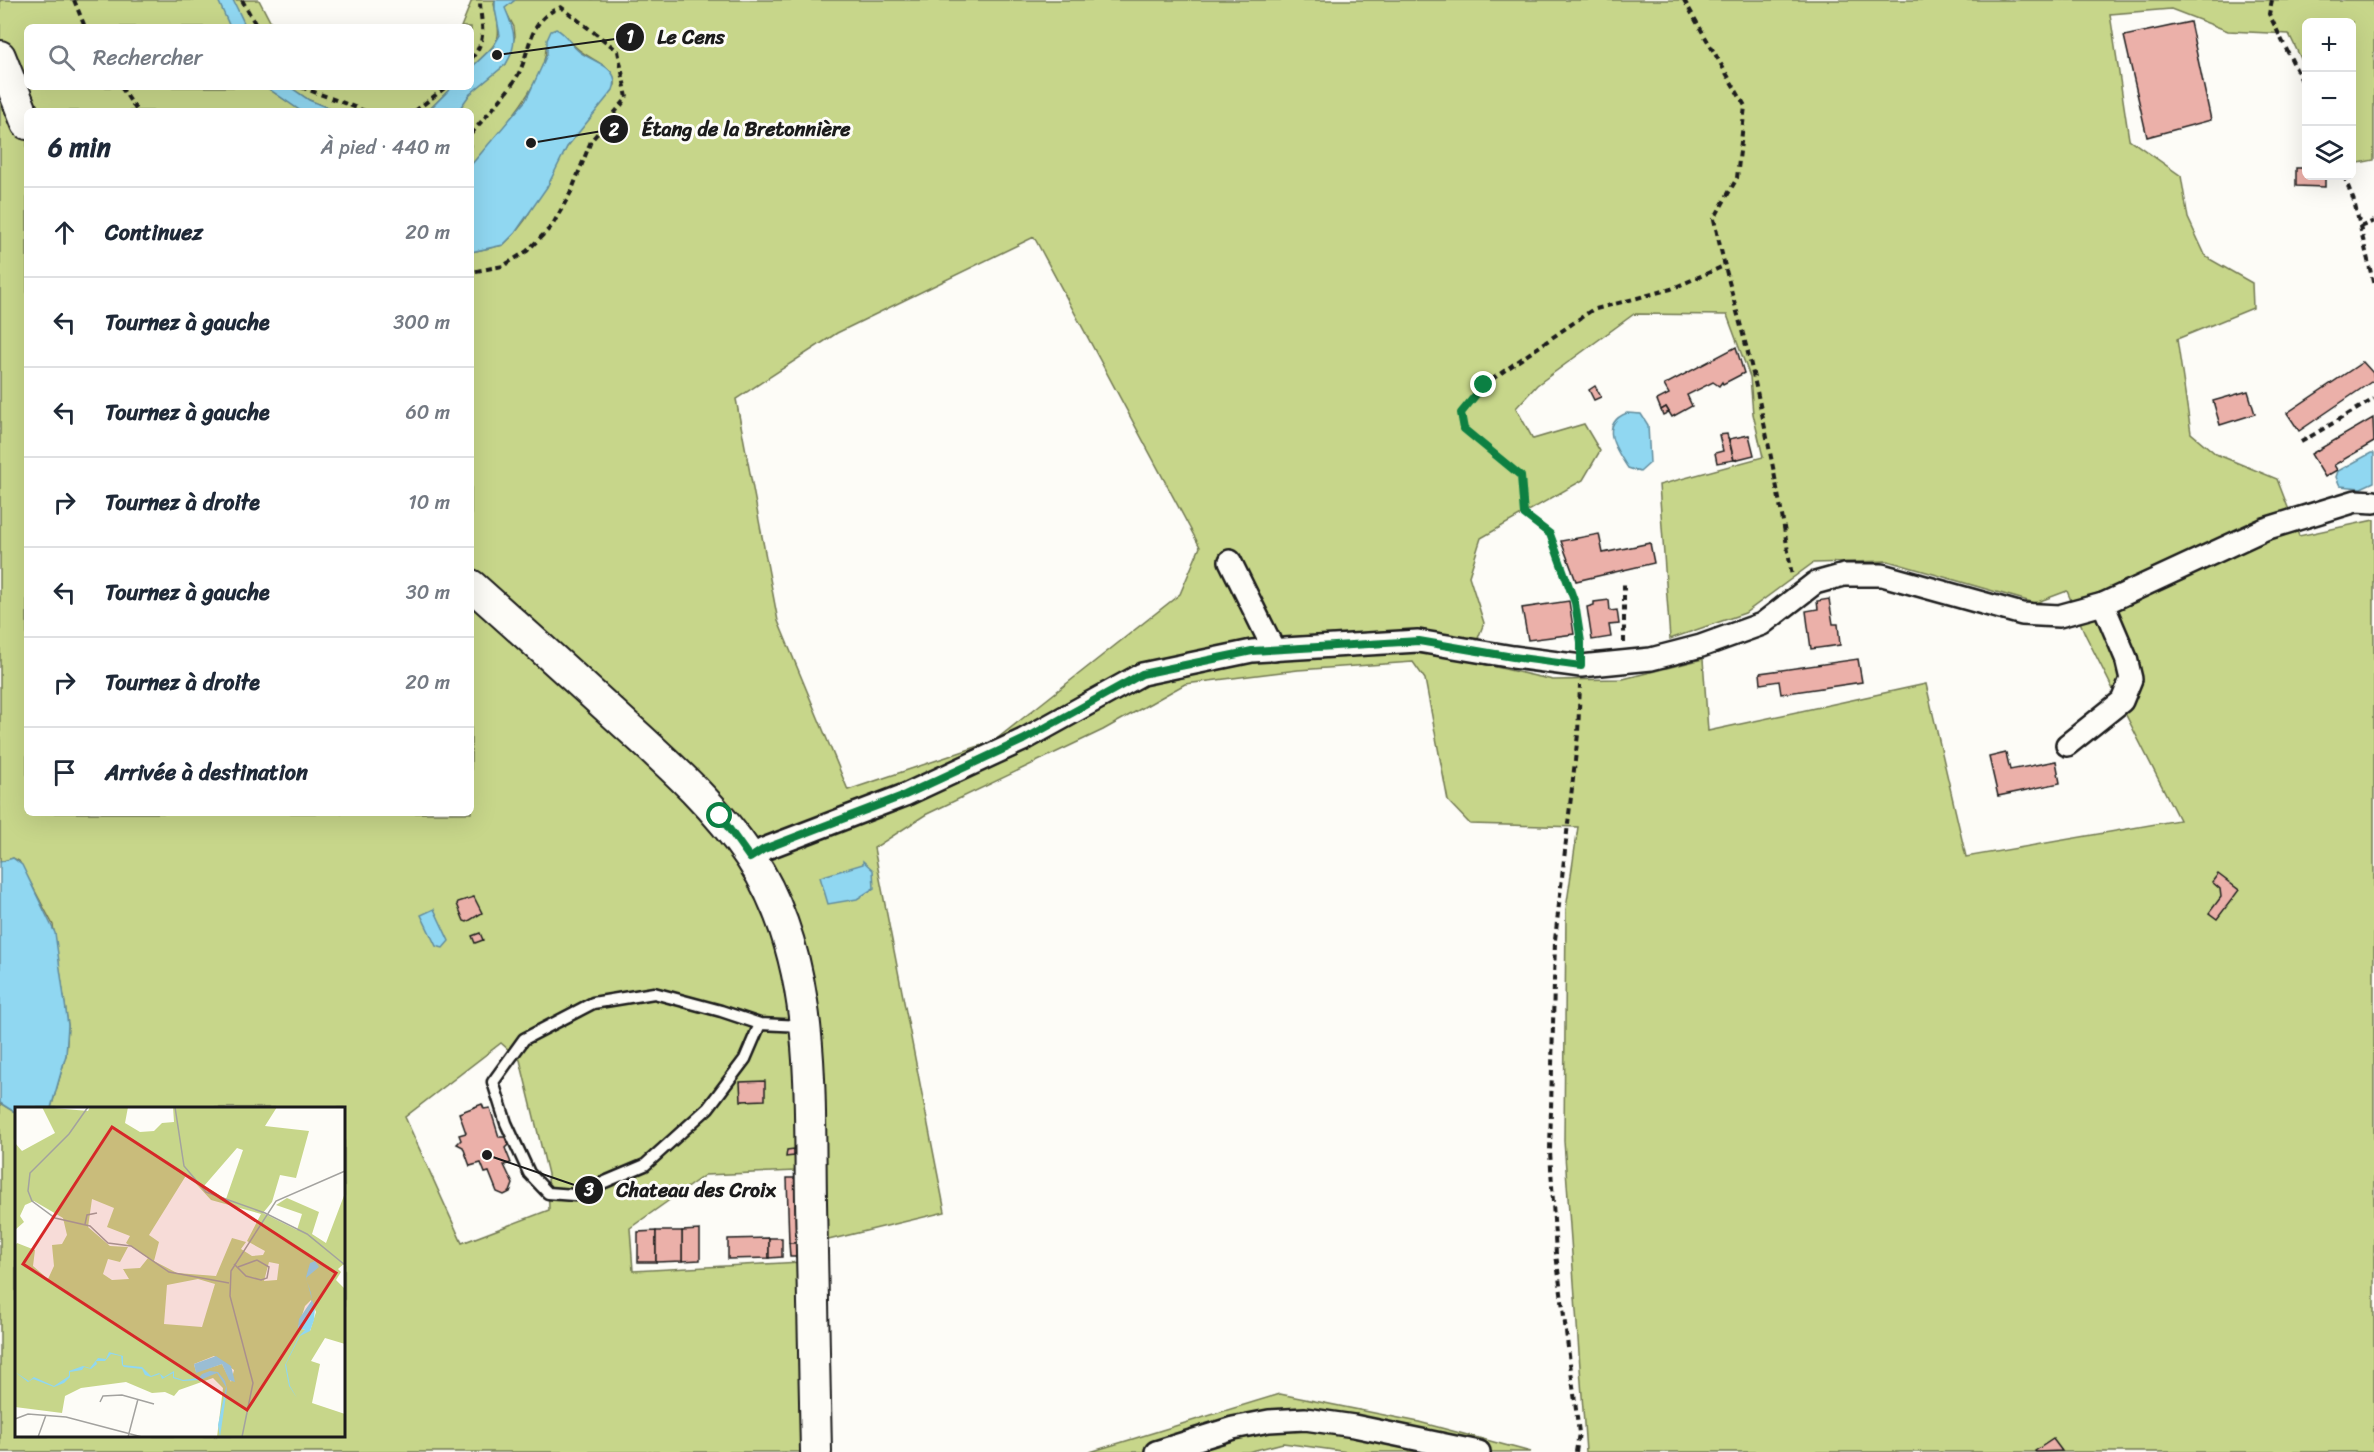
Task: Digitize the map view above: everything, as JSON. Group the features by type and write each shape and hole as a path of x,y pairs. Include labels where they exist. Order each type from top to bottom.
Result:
{"street":[{"path":"0,56 24,116"},
{"path":"750,858 764,849 905,795 1012,745 1142,674 1252,651 1419,641 1581,666 1652,659 1691,649 1762,624 1815,583 1844,575 1882,575 2022,614 2059,616 2103,604 2265,529 2356,501 2374,502"},
{"path":"1230,561 1274,650"},
{"path":"474,588 675,770 720,816 769,889 795,959 805,1026 809,1108 816,1452"},
{"path":"2067,745 2122,701 2131,679 2126,658 2103,604"},
{"path":"1156,1452 1233,1428 1269,1421 1305,1419 1354,1426 1479,1452"}],"lane":[{"path":"760,1024 745,1059 708,1108 645,1165 574,1196 548,1193 529,1173 506,1123 493,1082 524,1039 593,1003 654,993 760,1024 805,1026"}],"path":[{"path":"74,0 85,24"},
{"path":"242,0 255,24"},
{"path":"474,56 484,32 480,0"},
{"path":"474,271 503,266 527,251 552,226 571,192 591,141 627,98 618,51 561,7 559,0"},
{"path":"1684,0 1745,106 1737,178 1714,219 1724,266 1750,360 1780,496 1795,597"},
{"path":"2272,0 2269,14 2302,79"},
{"path":"474,130 518,75 536,26 549,12 561,7"},
{"path":"123,90 134,108"},
{"path":"309,90 357,108"},
{"path":"419,108 442,90"},
{"path":"2346,180 2354,201 2374,286"},
{"path":"2360,227 2374,221"},
{"path":"1576,1452 1579,1433 1556,1254 1550,1151 1555,940 1578,734 1581,642 1575,603 1550,534 1524,514 1521,476 1464,429 1461,413 1484,385 1592,309 1671,289 1724,266"},
{"path":"2301,442 2374,399"},
{"path":"1623,662 1624,583"}],"green space":[{"path":"0,0 259,0 271,24 24,24 24,90 270,90 297,108 24,108 24,816 474,816 474,251 503,245 515,233 525,220 567,147 615,85 611,72 571,42 546,47 544,61 529,93 505,126 474,162 474,108 460,108 469,94 506,64 515,36 514,27 504,8 515,0 2374,0 2374,160 2356,164 2356,18 2302,18 2302,61 2289,34 2228,31 2171,9 2110,14 2129,139 2181,176 2188,218 2206,257 2252,283 2253,308 2177,339 2191,433 2216,454 2277,479 2299,536 2374,520 2374,1452 1586,1452 1564,1141 1566,909 1578,827 1470,824 1448,801 1425,679 1413,662 1298,670 1185,684 1103,730 925,815 874,848 945,1212 820,1242 820,1170 705,1175 630,1228 633,1271 819,1261 830,1452 0,1452 0,1103 15,1112 15,1437 345,1437 345,1107 51,1107 66,1055 68,1025 53,925 19,861 13,858 0,862","holes":["1034,237 1200,547 1180,594 994,741 848,790 778,621 736,399 837,333","1634,314 1727,315 1750,377 1753,414 1763,457 1659,485 1670,639 1745,613 1813,563 1888,561 2035,603 2067,591 2085,634 2179,820 1966,857 1926,684 1708,731 1703,659 1623,679 1553,680 1469,661 1484,623 1469,576 1481,538 1583,480 1600,451 1584,424 1533,439 1516,408 1537,385","501,1043 520,1060 548,1174 549,1210 462,1243 405,1117"]},
{"path":"472,0 495,0 498,35 493,46 474,65 474,24 462,24"},
{"path":"294,90 449,90 431,108 328,108 309,100"},
{"path":"1280,1394 1419,1422 1531,1452 1348,1452 1283,1443 1248,1452 1090,1452"}],"water":[{"path":"218,0 233,0 245,24 229,24"},
{"path":"495,0 515,0 505,8 514,36 513,49 506,64 470,94 460,108 431,108 449,90 474,90 474,65 493,47 500,35"},
{"path":"556,29 586,56 605,66 614,76 613,90 567,147 547,187 515,233 503,245 474,251 474,161 526,100 547,54 547,40 551,31"},
{"path":"270,90 294,90 309,100 328,108 297,108"},
{"path":"1627,413 1641,414 1648,425 1650,463 1640,472 1628,468 1612,438 1613,424"},
{"path":"2374,453 2374,482 2361,488 2340,486 2336,477 2338,471"},
{"path":"13,858 22,865 55,933 68,1025 66,1055 51,1107 15,1107 15,1112 0,1103 0,862"},
{"path":"863,861 873,870 874,888 857,899 828,904 820,877 863,864"},
{"path":"434,909 449,941 443,948 436,946 421,915"}],"building":[{"path":"2190,22 2211,120 2147,137 2124,36"},
{"path":"2296,168 2302,168 2302,180 2325,180 2325,187 2296,186"},
{"path":"1736,347 1744,373 1723,384 1722,382 1719,386 1713,382 1687,395 1692,406 1672,417 1666,407 1661,410 1657,400 1669,394 1664,385"},
{"path":"2363,362 2373,373 2374,380 2299,431 2287,413"},
{"path":"1595,386 1601,397 1594,400 1589,390"},
{"path":"2248,391 2255,414 2220,425 2213,401"},
{"path":"1666,407 1669,412 1663,415 1661,410"},
{"path":"2373,418 2374,442 2334,465 2337,470 2325,477 2311,454"},
{"path":"1727,434 1734,460 1717,463 1715,453 1723,451 1719,435"},
{"path":"1749,435 1754,455 1734,460 1729,439"},
{"path":"1599,534 1603,553 1650,543 1654,563 1576,581 1561,541"},
{"path":"1829,599 1833,624 1838,624 1840,645 1811,649 1806,611 1818,609 1817,601"},
{"path":"1609,600 1610,611 1617,610 1619,624 1609,625 1611,637 1592,640 1587,607 1594,605 1594,602"},
{"path":"1569,601 1574,634 1528,640 1522,608"},
{"path":"1858,659 1862,682 1781,694 1779,681 1761,684 1760,673"},
{"path":"2006,753 2010,770 2056,761 2060,783 1998,796 1989,757"},
{"path":"2218,874 2239,890 2217,919 2209,913 2221,897 2220,889 2212,882"},
{"path":"474,897 482,913 467,922 464,921 457,904"},
{"path":"480,933 483,940 475,943 472,936"},
{"path":"765,1081 765,1100 741,1101 740,1082"},
{"path":"482,1104 484,1109 490,1108 499,1137 505,1137 508,1145 505,1148 511,1163 504,1165 513,1184 510,1192 504,1195 497,1192 489,1172 485,1173 481,1163 470,1166 463,1147 457,1144 461,1140 459,1135 466,1133 459,1113"},
{"path":"794,1149 794,1156 786,1157 787,1150"},
{"path":"787,1178 795,1178 796,1243 789,1243"},
{"path":"700,1230 700,1260 682,1261 682,1231"},
{"path":"656,1231 656,1262 638,1262 638,1232"},
{"path":"656,1231 682,1231 682,1261 656,1262"},
{"path":"769,1238 769,1258 728,1259 728,1239"},
{"path":"769,1238 782,1238 782,1257 769,1258"},
{"path":"789,1243 796,1243 797,1257 790,1257"},
{"path":"2053,1439 2062,1451 2035,1451"}],"place":[{"name":"Le Cens","path":"497,55"},
{"name":"Étang de la Bretonnière","path":"531,143"},
{"name":"Chateau des Croix","path":"487,1155"}],"route":[{"path":"720,816 750,858 764,849 905,795 1023,740 1142,674 1252,651 1419,641 1581,666 1581,642 1575,603 1550,534 1524,514 1521,476 1464,429 1461,413 1484,385"}]}
